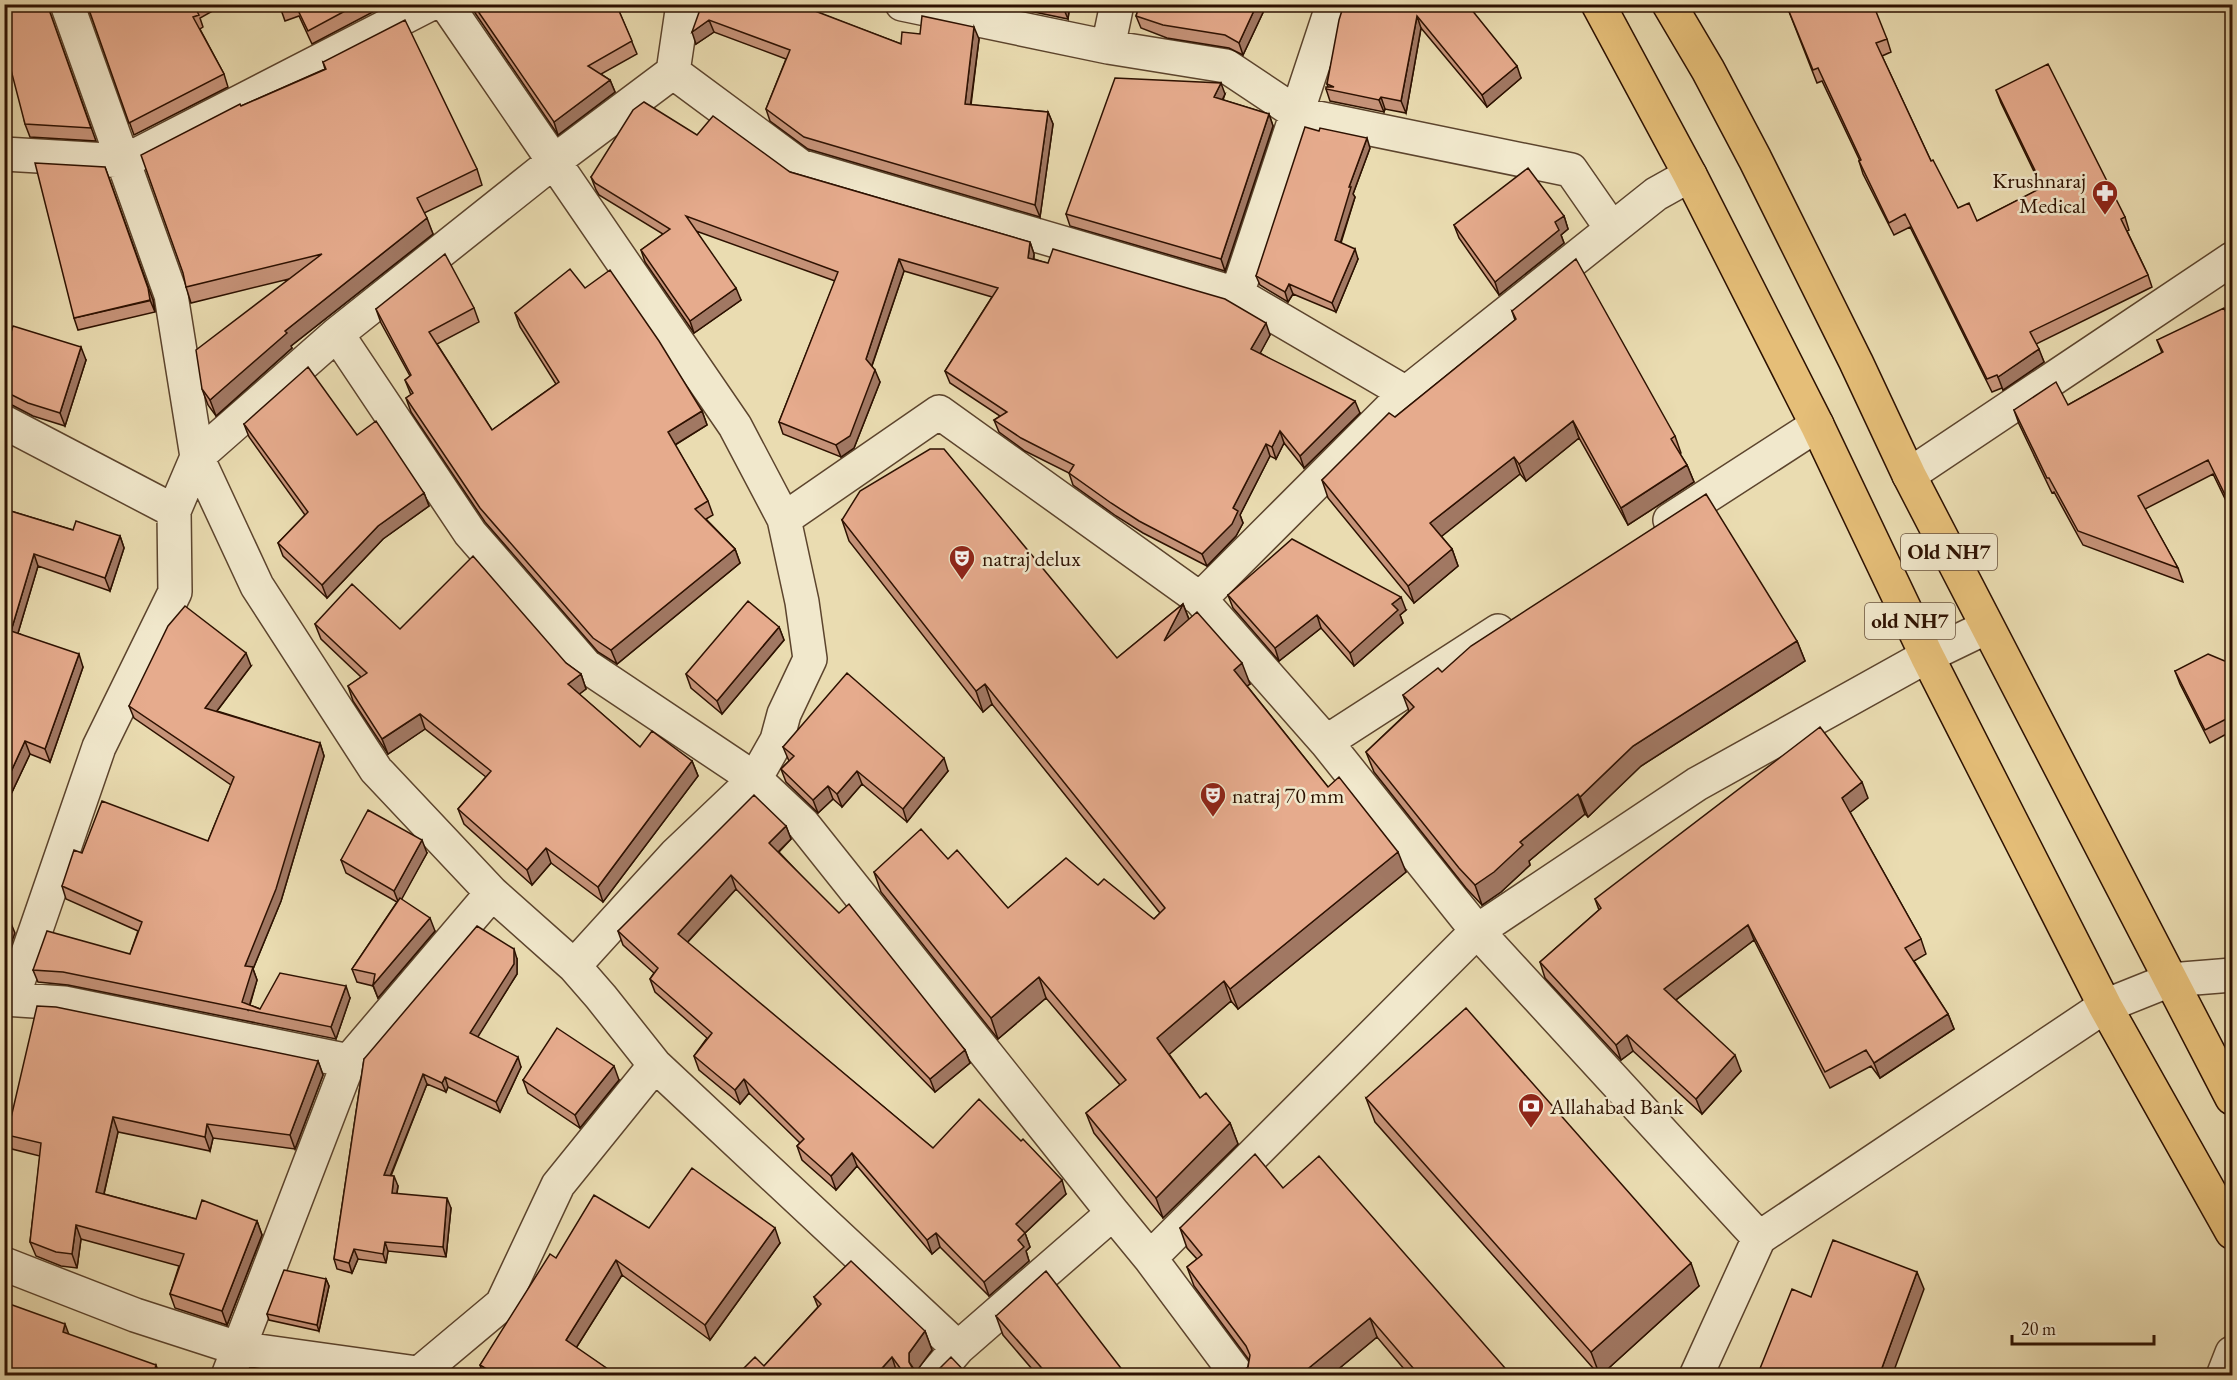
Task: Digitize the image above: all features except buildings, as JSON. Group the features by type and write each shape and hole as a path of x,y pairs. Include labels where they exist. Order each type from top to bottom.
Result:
{"main road":[{"name":"old NH7","path":"1598,4 1690,175 1817,425 1927,656 2105,1006 2232,1232"},
{"name":"Old NH7","path":"1669,4 1708,70 1755,159 1856,362 1908,475 2232,1098"}],"street":[{"path":"67,4 171,295 197,457 257,586 376,770 492,893 574,966 655,1065 958,1348"},
{"path":"4,154 125,161 430,4"},
{"path":"446,4 735,426 784,519 802,602 810,659 784,714 777,740 755,779 675,855 574,966"},
{"path":"349,1060 64,1003 8,999 99,747 175,592 174,511 197,457 337,334 553,162 673,72 683,4"},
{"path":"1108,47 1117,4"},
{"path":"1238,294 1299,114 1333,4"},
{"path":"903,5 1108,47 1226,66 1299,114 1571,170 1612,229"},
{"path":"673,72 800,166 1238,294 1406,393"},
{"path":"1200,599 1406,393 1656,194 1690,175"},
{"path":"1908,475 2232,259"},
{"path":"337,334 470,533 586,666 755,779 803,824 1150,1258 1238,1376"},
{"path":"784,519 939,412 1200,599 1326,742 1477,931 1759,1238"},
{"path":"4,422 174,511"},
{"path":"1647,535 1817,425"},
{"path":"1326,742 1526,613"},
{"path":"1150,1258 1477,931 1697,784 1927,656 1987,627"},
{"path":"233,1362 349,1060 492,893"},
{"path":"1696,1376 1759,1238 2105,1006 2170,980 2232,975"},
{"path":"4,1264 135,1315 233,1362 418,1375 502,1304 558,1185 655,1065"},
{"path":"934,1376 958,1348 1113,1213"},
{"path":"2223,1376 2232,1353"}],"place":[{"name":"Krushnaraj Medical","path":"2105,216"},
{"name":"natraj delux","path":"962,581"},
{"name":"natraj 70 mm","path":"1213,818"},
{"name":"Allahabad Bank","path":"1531,1129"}]}
